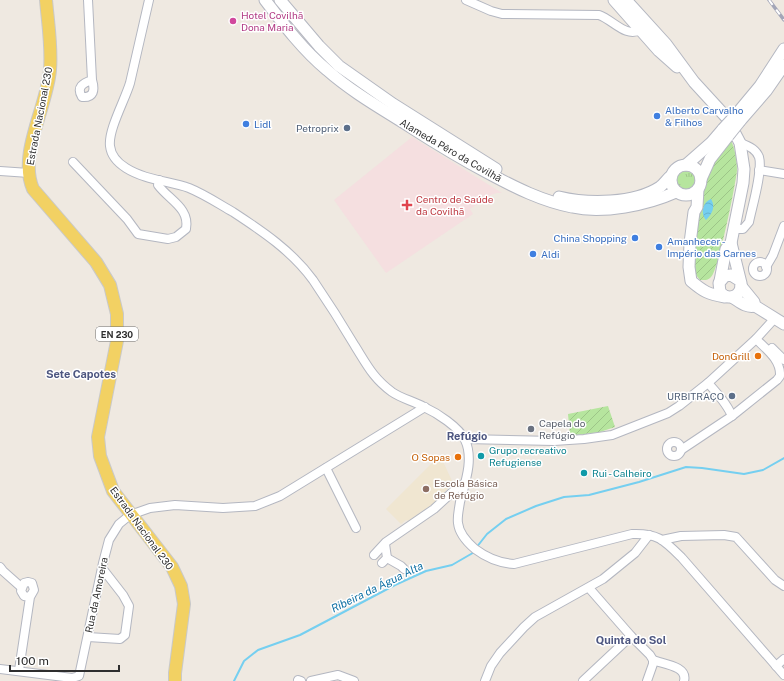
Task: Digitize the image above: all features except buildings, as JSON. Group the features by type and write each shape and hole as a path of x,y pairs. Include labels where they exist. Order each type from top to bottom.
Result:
{"main road":[{"name":"Estrada Nacional 230","path":"46,0 50,44 50,71 47,88 29,155 30,180 33,189 96,262 110,285 117,314 117,341 98,437 100,456 113,491 130,515 172,567 181,586 184,604 175,681"},
{"name":"Alameda Pêro da Covilhã","path":"265,0 294,37 333,75 380,108 447,150 526,193 573,208 616,208 637,205 679,193 691,194 699,184 704,168 726,132"},
{"name":"Alameda Pêro da Covilhã","path":"280,0 318,46 339,66 359,81 500,172 528,186 567,199 604,202 644,194 659,187 676,169 680,166 686,165 726,132 766,91 784,65"},
{"path":"614,0 659,51 694,82 727,118 740,143 744,169 743,182 731,243 740,283 739,294 729,297 708,294 691,281 689,267 690,243 694,212 697,207 699,184 697,170 686,165"},
{"path":"626,0 666,44 694,82"},
{"name":"Alameda Pêro da Covilhã","path":"738,119 784,49"},
{"path":"671,176 671,185 694,212"},
{"path":"731,243 726,249 719,290 744,305 750,307 755,306 780,321"},
{"path":"700,287 720,282 728,275 735,276 754,302 755,306"}],"street":[{"path":"88,0 92,80"},
{"path":"149,0 130,83 111,131 110,147 112,154 124,167 137,175 190,188 219,204 260,230 278,244 306,271 370,371 380,382 394,393 425,407 444,418 465,439 469,454 458,524 462,533 472,546 480,552 502,563 514,564 632,534 649,534 655,536 666,542 682,558 784,675"},
{"path":"466,0 502,14 600,15 627,31 636,32 640,30"},
{"path":"734,229 743,228 749,222 760,170 759,157 753,149 740,143"},
{"path":"73,162 127,219 138,234 168,239 176,237 186,229 187,222 186,216 180,207 158,185 159,180"},
{"path":"760,170 784,174"},
{"path":"0,171 29,173"},
{"path":"766,267 773,255 784,226"},
{"path":"465,439 554,441 612,435 668,413 679,406 758,342 780,321"},
{"path":"758,342 769,345 784,360"},
{"path":"681,450 732,416 780,376 779,365 773,356 758,342"},
{"path":"708,383 730,410 732,416"},
{"path":"130,515 150,508 175,505 223,508 255,506 280,496 425,407"},
{"path":"326,468 356,528"},
{"path":"374,555 385,544 434,509 459,486 464,484"},
{"name":"Rua da Amoreira","path":"0,669 79,678 109,540 119,524 130,515"},
{"path":"485,681 491,666 500,653 524,626 535,617 603,579 635,553 649,534"},
{"path":"662,540 681,536 724,535 736,537 776,580 784,586"},
{"path":"385,544 384,560 401,566 404,569"},
{"path":"0,567 2,571 21,587 24,583 28,582 32,583 34,590 30,597 19,670"},
{"path":"88,637 120,639 125,635 128,606 122,594 102,568"},
{"path":"589,588 653,660 684,672 684,681"},
{"path":"583,681 631,636"},
{"path":"776,666 784,659"},
{"path":"647,681 653,660"},
{"path":"311,681 338,675 354,681"}],"shaded area":[{"name":"Centro de Saúde da Covilhã","path":"412,137 502,193 491,195 470,209 473,214 386,273 334,200"},
{"name":"Escola Básica de Refúgio","path":"440,455 453,483 429,509 401,524 386,509"}],"green space":[{"path":"731,140 737,162 734,192 714,272 709,279 700,280 696,275 694,265 697,229 707,174 710,166"},
{"path":"686,171 690,172 694,176 694,184 690,188 686,189 682,188 678,184 677,180 678,176 682,172"},
{"path":"608,406 615,427 600,432 570,436 568,414"}],"water":[{"path":"711,199 713,210 706,220 703,214 703,208 708,200"}],"waterway":[{"name":"Ribeira da Água Alta","path":"476,548 487,534 506,519 536,506 564,497 589,495 639,482 686,467 744,474 763,470 784,458"},
{"name":"Ribeira da Água Alta","path":"234,681 244,661 258,650 300,635 395,585 426,571 452,565 474,552"}],"railway":[{"path":"769,0 784,20"}],"place":[{"name":"Hotel Covilhã Dona Maria","path":"233,21"},
{"name":"Alberto Carvalho & Filhos","path":"657,116"},
{"name":"Lidl","path":"246,124"},
{"name":"Petroprix","path":"347,128"},
{"name":"Centro de Saúde da Covilhã","path":"407,205"},
{"name":"China Shopping","path":"635,238"},
{"name":"Amanhecer - Império das Carnes","path":"659,247"},
{"name":"Aldi","path":"533,254"},
{"name":"DonGrill","path":"758,356"},
{"name":"URBITRAÇO","path":"732,396"},
{"name":"Capela do Refúgio","path":"531,429"},
{"name":"Grupo recreativo Refugiense","path":"481,456"},
{"name":"O Sopas","path":"458,457"},
{"name":"Rui - Calheiro","path":"584,473"},
{"name":"Escola Básica de Refúgio","path":"426,489"}],"district":[{"name":"Sete Capotes","path":"81,374"},
{"name":"Refúgio","path":"467,436"},
{"name":"Quinta do Sol","path":"631,640"}]}
